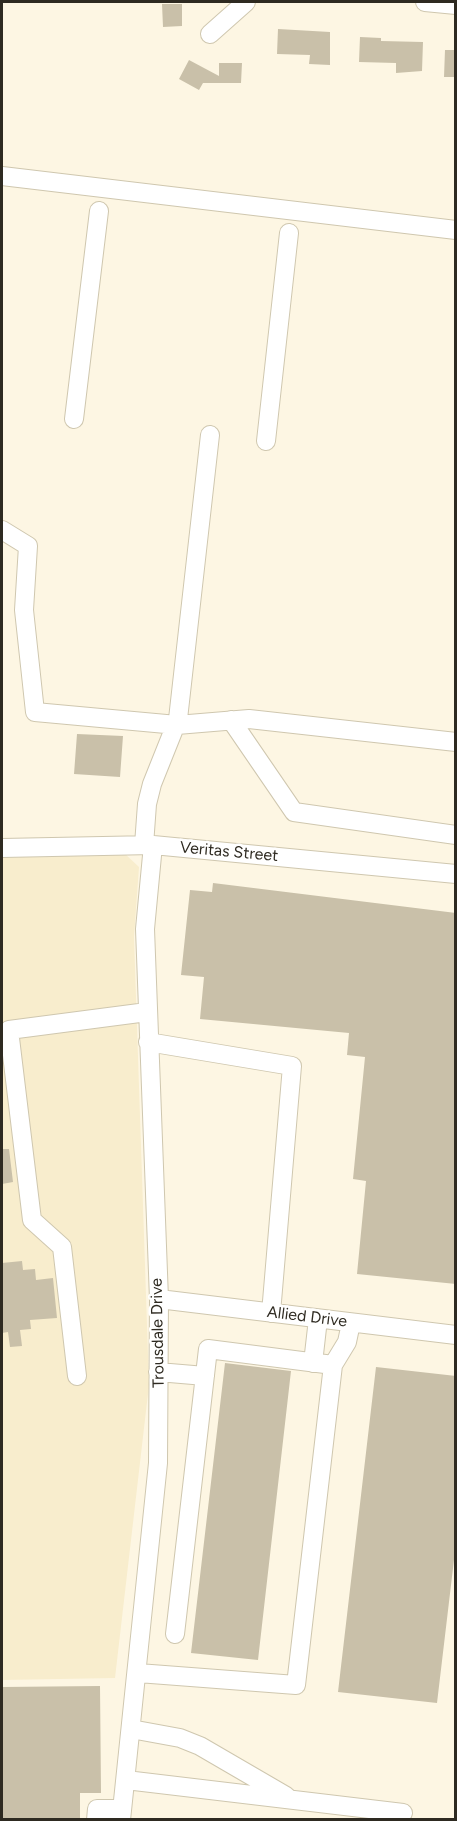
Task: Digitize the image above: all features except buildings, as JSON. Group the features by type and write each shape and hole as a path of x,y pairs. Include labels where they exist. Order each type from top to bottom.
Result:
{"street":[{"path":"210,34 246,2"},
{"path":"426,2 456,5"},
{"path":"2,176 456,230"},
{"path":"74,419 99,211"},
{"path":"266,441 289,233"},
{"name":"Trousdale Drive","path":"122,1814 157,1472 159,1299 147,1012 145,928 149,845 147,804 152,784 177,725 210,435"},
{"path":"2,530 28,546 24,610 35,712 177,725 249,719 456,742"},
{"path":"231,720 294,812 456,835"},
{"name":"Veritas Street","path":"2,848 149,845 456,874"},
{"path":"77,1376 62,1247 32,1220 9,1030 147,1012"},
{"path":"148,1042 292,1066 270,1313"},
{"name":"Allied Drive","path":"159,1299 456,1335"},
{"path":"313,1363 318,1319"},
{"path":"138,1673 296,1685 333,1365 347,1342 351,1323"},
{"path":"175,1634 208,1349 333,1365"},
{"path":"158,1372 205,1376"},
{"path":"131,1729 180,1738 200,1746 293,1800"},
{"path":"126,1780 403,1813"},
{"path":"96,1820 97,1809 122,1814"}],"shaded area":[{"path":"123,852 139,867 134,937 149,1385 115,1678 2,1680 2,858"}]}
